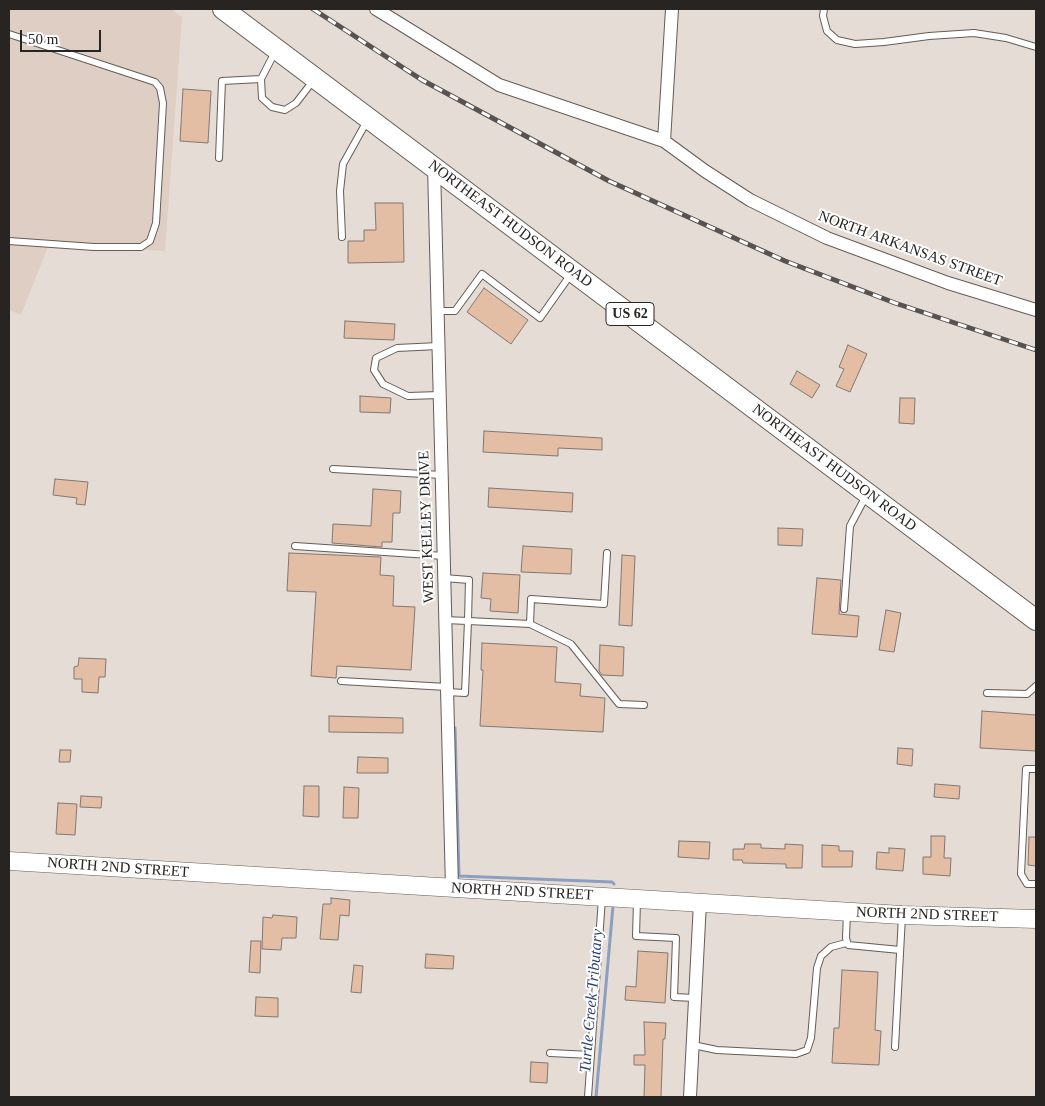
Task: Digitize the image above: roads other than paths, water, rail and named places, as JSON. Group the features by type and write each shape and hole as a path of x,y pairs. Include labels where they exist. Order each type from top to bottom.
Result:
{"highway":[{"name":"NORTHEAST HUDSON ROAD","path":"223,9 1036,620"}],"main road":[{"name":"NORTH 2ND STREET","path":"9,861 847,912 1036,919"}],"street":[{"name":"NORTH ARKANSAS STREET","path":"376,9 499,84 664,141 705,171 750,200 827,238 948,283 1036,310"},
{"path":"664,141 672,9"},
{"name":"WEST KELLEY DRIVE","path":"434,166 452,888"},
{"path":"690,1097 700,902"}],"lane":[{"path":"824,9 823,16 827,32 837,40 854,44 974,33 1006,38 1036,47"},
{"path":"9,34 155,82 160,88 163,103 156,223 150,241 141,247 94,247 9,241"},
{"path":"277,49 262,79 262,98 272,107 286,110 296,103 315,78"},
{"path":"219,158 222,81 262,79"},
{"path":"342,237 340,191 343,164 369,118"},
{"path":"438,311 455,311 482,274 540,318 573,271"},
{"path":"438,346 397,348 376,358 374,370 383,384 408,396 440,395"},
{"path":"333,469 442,475"},
{"path":"844,609 850,526 868,493"},
{"path":"295,546 444,556"},
{"path":"530,624 531,599 604,604 607,553"},
{"path":"341,682 447,689 465,693 469,580 444,578"},
{"path":"446,620 530,624 571,644 619,704 644,705"},
{"path":"987,693 1026,694 1036,686"},
{"path":"1036,769 1026,769 1021,874 1027,884 1036,884"},
{"path":"588,1097 602,896"},
{"path":"638,899 636,936 676,938 674,998 695,998"},
{"path":"846,943 847,912"},
{"path":"895,1047 902,915"},
{"path":"846,943 851,947 900,950"},
{"path":"693,1045 717,1050 796,1054 807,1050 811,1038 817,968 821,956 832,947 846,943"},
{"path":"550,1053 591,1055"}],"waterway":[{"name":"Turtle Creek Tributary","path":"455,728 459,876 612,882 614,884"},
{"name":"Turtle Creek Tributary","path":"596,1097 613,906"}],"railway":[{"path":"313,9 422,80 609,181 785,261 895,303 1036,350"}]}
